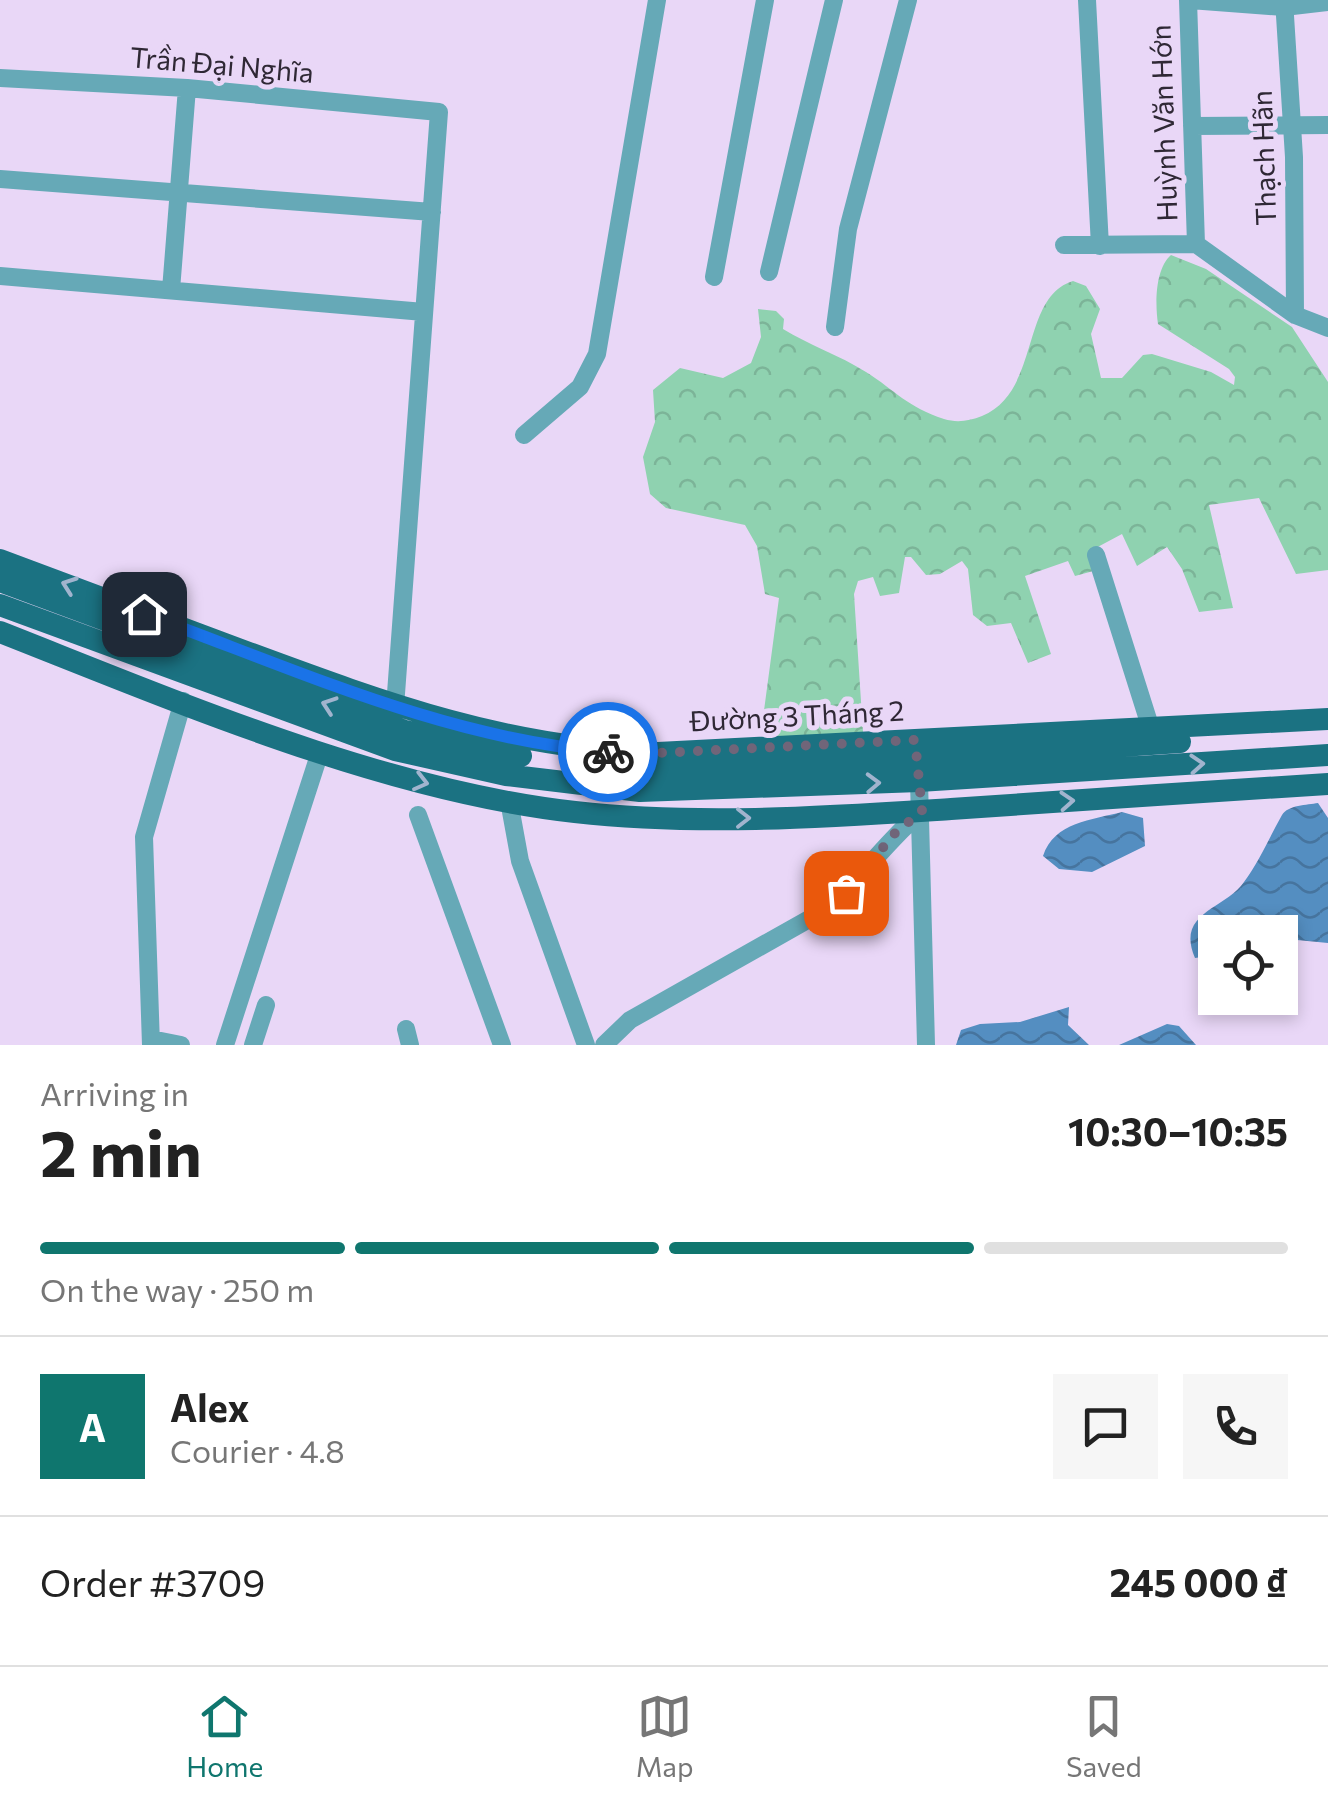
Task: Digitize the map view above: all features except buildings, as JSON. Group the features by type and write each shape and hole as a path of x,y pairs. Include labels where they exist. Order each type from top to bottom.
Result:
{"main road":[{"name":"Đường 3 Tháng 2","path":"0,560 395,707 527,742 604,752 917,760 1328,733"},
{"name":"Đường 3 Tháng 2","path":"0,581 405,731 514,754 644,770 917,760 1328,755"},
{"name":"Đường 3 Tháng 2","path":"0,605 396,750 506,775 640,791 917,760 1151,728 1328,719"},
{"path":"0,632 320,752 402,778 509,802 663,819 844,818 1328,784"}],"street":[{"path":"524,435 580,387 598,354 657,0"},
{"path":"714,277 765,0"},
{"path":"770,272 834,0"},
{"path":"835,327 848,229 908,0"},
{"path":"1087,0 1100,246"},
{"path":"1189,0 1328,2"},
{"name":"Huỳnh Văn Hớn","path":"1189,0 1196,244"},
{"name":"Thạch Hãn","path":"1284,4 1296,315"},
{"name":"Trần Đại Nghĩa","path":"0,78 187,88 440,112 432,212"},
{"path":"171,290 187,88"},
{"path":"1192,126 1328,125"},
{"path":"0,179 432,212 395,707"},
{"path":"1064,245 1196,244 1296,315 1328,328"},
{"path":"0,276 424,312"},
{"path":"1096,555 1151,728"},
{"path":"180,1045 151,1042 144,837 182,700"},
{"path":"225,1045 320,752"},
{"path":"917,760 922,811 926,1045"},
{"path":"509,802 520,862 586,1045"},
{"path":"604,1045 630,1020 818,914 846,893 894,834 922,811"},
{"path":"418,815 502,1045"},
{"path":"253,1045 266,1005"}],"green space":[{"path":"1171,255 1206,269 1292,327 1328,382 1328,570 1296,574 1259,498 1209,505 1233,608 1199,612 1182,569 1167,547 1137,566 1122,534 1092,550 1097,570 1075,576 1068,561 1025,576 1051,654 1028,663 1011,623 987,626 973,615 968,569 962,561 940,574 926,575 911,557 905,557 899,593 880,596 873,577 858,581 854,594 863,732 765,740 761,733 779,598 765,594 757,546 745,525 666,508 650,494 643,457 655,422 653,390 680,368 723,378 751,363 761,337 758,309 776,311 784,319 783,329 856,366 920,409 949,420 972,419 1001,404 1014,387 1045,305 1056,290 1073,281 1086,286 1100,309 1091,334 1101,378 1122,378 1143,355 1152,354 1211,372 1234,385 1235,377 1229,369 1158,324 1159,278"}],"water":[{"path":"1318,803 1328,818 1328,943 1298,940 1298,915 1203,915 1244,882 1282,815 1298,806"},
{"path":"1122,812 1143,818 1145,846 1092,872 1059,869 1043,856 1048,845 1065,829"},
{"path":"1197,921 1198,958 1195,958 1191,943"},
{"path":"1069,1007 1068,1025 1089,1045 956,1045 961,1030 980,1024 1020,1022"},
{"path":"1167,1024 1179,1026 1196,1045 1119,1045"}],"way so far":[{"path":"608,752 915,740 922,811 894,834 846,893"}],"route":[{"path":"144,614 395,707 527,742 608,752"}]}
